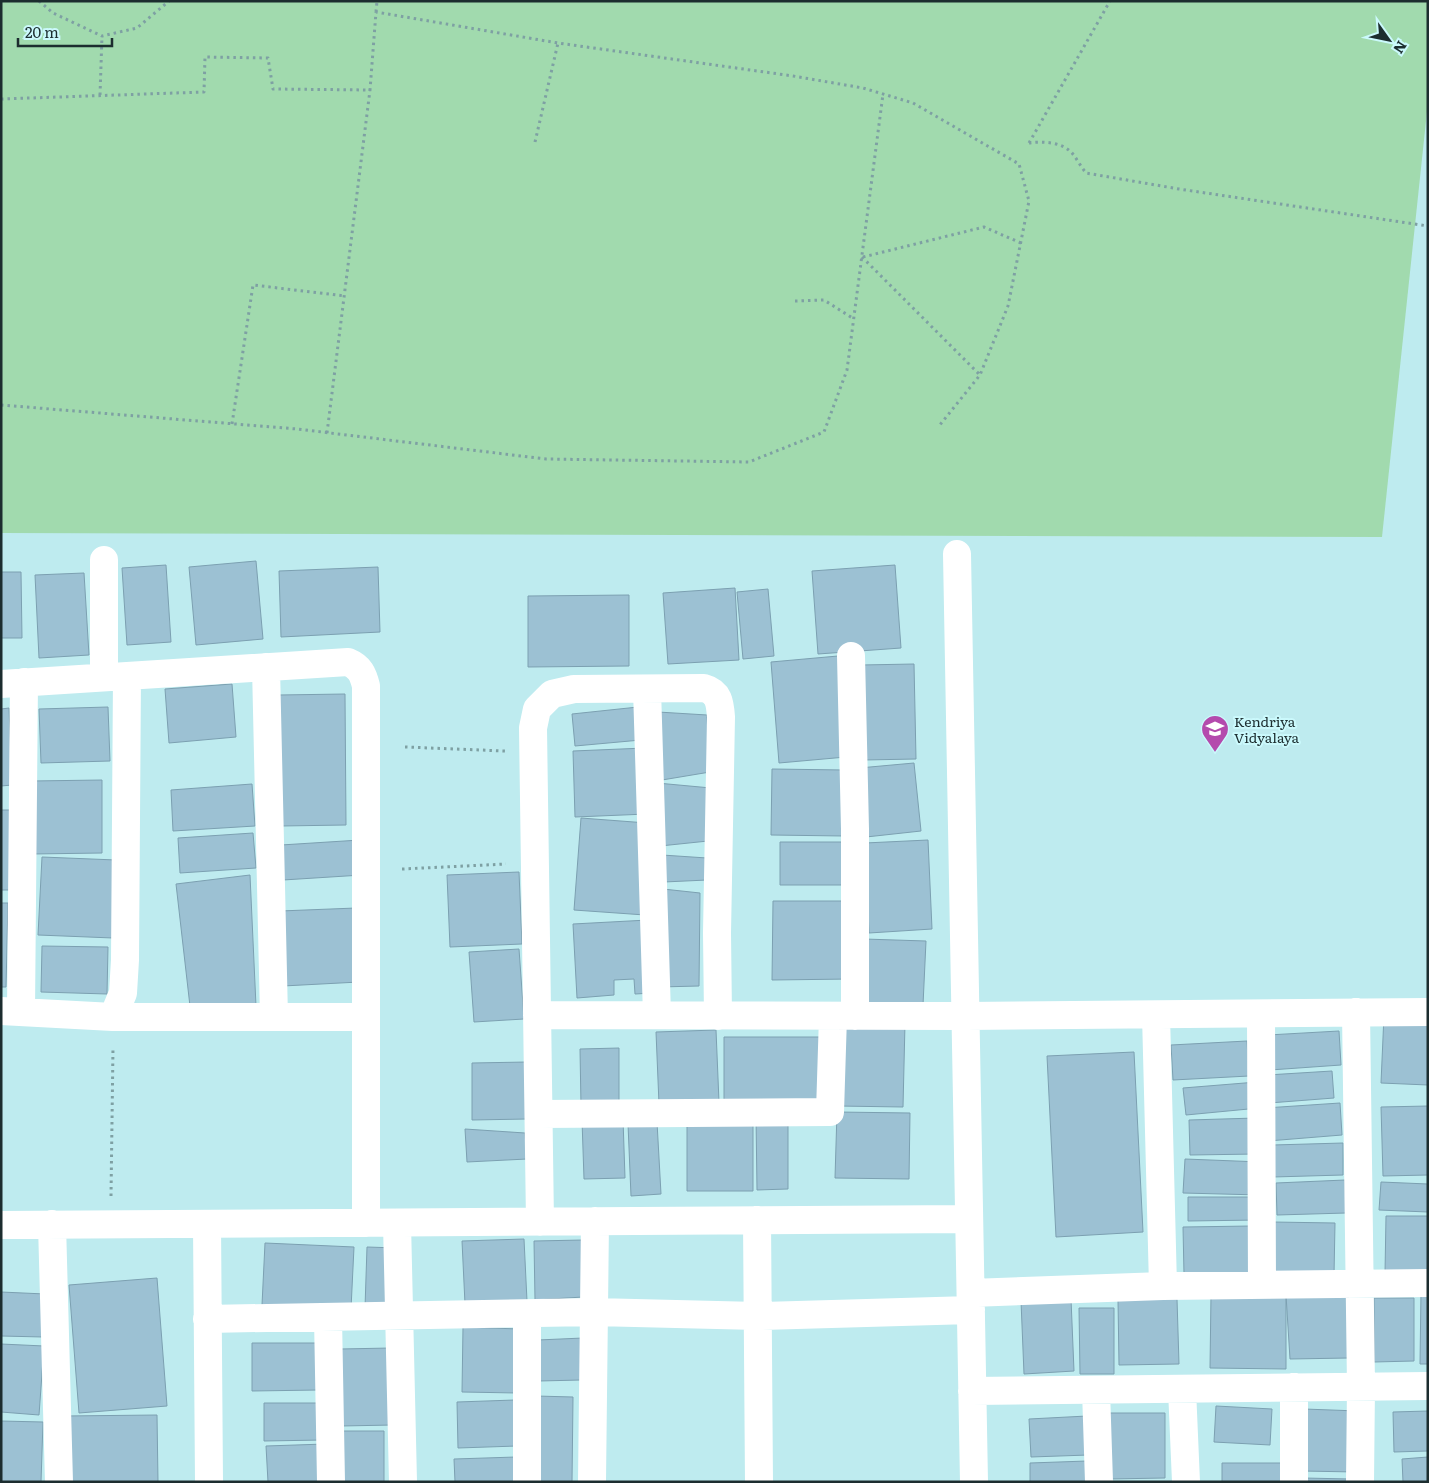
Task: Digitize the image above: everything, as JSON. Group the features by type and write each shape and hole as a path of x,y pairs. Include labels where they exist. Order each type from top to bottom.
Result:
{"street":[{"path":"957,554 974,1482"},
{"path":"104,560 116,676 125,960 124,992 113,1017"},
{"path":"539,1114 830,1112 844,1016 855,828 851,656"},
{"path":"366,1018 113,1017 11,1011 12,683 348,662 356,666 363,674 366,686 366,1018 366,1223"},
{"path":"266,667 274,1017"},
{"path":"540,1222 532,728 537,709 552,694 574,690 704,688 718,696 721,717 717,934 718,1016"},
{"path":"647,689 657,1015"},
{"path":"1356,1012 1361,1386 1360,1482"},
{"path":"537,1015 966,1016 1428,1012"},
{"path":"1156,1014 1163,1286"},
{"path":"1261,1014 1262,1285"},
{"path":"1,1225 969,1219"},
{"path":"758,1220 759,1482"},
{"path":"592,1482 595,1222"},
{"path":"397,1223 403,1482"},
{"path":"52,1224 59,1482"},
{"path":"207,1224 209,1482"},
{"path":"208,1319 594,1312 758,1316 1163,1286 1360,1282 1428,1283"},
{"path":"527,1314 527,1482"},
{"path":"328,1317 331,1482"},
{"path":"972,1391 1428,1386"},
{"path":"1294,1387 1294,1482"},
{"path":"1182,1389 1186,1482"},
{"path":"1096,1390 1099,1482"}],"path":[{"path":"39,1 53,13 102,36 137,28 169,1"},
{"path":"327,433 370,90 376,1"},
{"path":"1110,1 1029,143 1056,144 1071,151 1086,173 1179,189 1428,226"},
{"path":"376,12 558,43 793,76 863,88 913,103 1019,164 1029,201 1008,306 980,375 938,426"},
{"path":"100,95 102,36"},
{"path":"535,142 558,43"},
{"path":"1,99 204,92 204,57 268,58 273,90 370,90"},
{"path":"1,405 327,433 546,459 749,462 824,432 847,370 883,94"},
{"path":"862,257 984,227 1021,243"},
{"path":"862,257 980,375"},
{"path":"232,424 252,285 345,296"},
{"path":"795,300 824,300 854,318"},
{"path":"405,747 533,752"},
{"path":"402,869 534,863"},
{"path":"111,1224 113,1017"}],"green space":[{"path":"1,1 1428,1 1428,102 1382,537 1,533"}],"building":[{"path":"256,561 263,639 196,645 189,567"},
{"path":"166,565 171,642 127,645 122,568"},
{"path":"895,565 901,648 818,654 812,571"},
{"path":"378,567 380,632 281,637 279,571"},
{"path":"1,572 21,572 22,638 1,638"},
{"path":"84,573 89,655 39,658 35,575"},
{"path":"735,588 739,660 668,664 663,593"},
{"path":"768,589 774,656 743,659 737,592"},
{"path":"629,595 629,666 528,667 528,596"},
{"path":"838,656 846,757 779,763 771,662"},
{"path":"914,664 916,759 864,760 861,665"},
{"path":"232,684 236,737 169,743 165,689"},
{"path":"345,694 346,825 281,826 279,695"},
{"path":"108,707 110,761 41,763 39,709"},
{"path":"638,707 641,740 575,746 572,714"},
{"path":"9,708 12,785 1,786 1,709"},
{"path":"658,712 707,715 710,772 662,780"},
{"path":"645,748 647,814 575,817 573,751"},
{"path":"914,763 921,831 866,837 859,768"},
{"path":"772,769 844,770 843,836 771,835"},
{"path":"102,780 102,853 32,854 31,781"},
{"path":"657,783 711,788 708,841 660,846"},
{"path":"252,784 255,826 173,831 171,790"},
{"path":"1,810 16,810 15,890 1,890"},
{"path":"581,818 647,823 645,915 574,910"},
{"path":"253,833 256,868 180,873 178,838"},
{"path":"360,840 362,875 283,880 281,845"},
{"path":"928,840 932,929 869,933 865,843"},
{"path":"780,842 852,842 852,885 780,885"},
{"path":"662,855 707,858 707,880 664,882"},
{"path":"42,857 116,860 113,938 38,935"},
{"path":"519,872 522,944 450,947 447,875"},
{"path":"250,875 256,1006 191,1015 176,884"},
{"path":"663,889 700,893 699,986 659,987"},
{"path":"773,901 851,901 851,979 772,980"},
{"path":"1,903 8,903 6,987 1,987"},
{"path":"356,908 359,982 283,986 280,911"},
{"path":"648,920 653,993 635,994 634,979 614,980 614,995 577,998 573,924"},
{"path":"864,939 926,941 923,1005 862,1003"},
{"path":"42,946 108,947 107,994 41,992"},
{"path":"519,949 524,1019 474,1022 469,952"},
{"path":"1384,1015 1428,1017 1428,1085 1381,1083"},
{"path":"840,1022 905,1023 903,1107 838,1106"},
{"path":"716,1030 719,1102 659,1104 656,1032"},
{"path":"1339,1031 1341,1065 1270,1070 1268,1035"},
{"path":"724,1037 823,1037 822,1105 724,1105"},
{"path":"1247,1041 1249,1076 1173,1080 1171,1045"},
{"path":"619,1048 619,1105 581,1106 580,1049"},
{"path":"1134,1052 1143,1232 1056,1237 1047,1056"},
{"path":"527,1062 528,1119 472,1120 472,1063"},
{"path":"1332,1071 1334,1098 1269,1103 1267,1075"},
{"path":"1257,1082 1259,1108 1186,1115 1183,1088"},
{"path":"1340,1103 1342,1135 1268,1141 1265,1108"},
{"path":"1428,1106 1428,1175 1383,1176 1381,1107"},
{"path":"837,1112 910,1113 909,1179 835,1178"},
{"path":"788,1115 788,1189 757,1190 756,1116"},
{"path":"687,1118 753,1118 753,1191 687,1191"},
{"path":"1256,1118 1257,1154 1190,1155 1189,1120"},
{"path":"623,1119 625,1178 584,1179 582,1120"},
{"path":"657,1122 661,1194 631,1196 628,1124"},
{"path":"465,1129 525,1133 527,1159 467,1162"},
{"path":"1343,1143 1343,1175 1273,1177 1273,1145"},
{"path":"1185,1159 1261,1162 1260,1195 1183,1193"},
{"path":"1345,1180 1346,1213 1277,1215 1276,1183"},
{"path":"1381,1182 1428,1184 1428,1212 1379,1210"},
{"path":"1188,1197 1259,1197 1258,1220 1188,1221"},
{"path":"1386,1216 1428,1216 1428,1274 1385,1273"},
{"path":"1273,1222 1335,1223 1334,1276 1273,1276"},
{"path":"1251,1226 1251,1273 1184,1274 1183,1227"},
{"path":"524,1239 527,1301 465,1304 462,1241"},
{"path":"583,1240 583,1297 535,1300 534,1241"},
{"path":"265,1243 354,1247 351,1309 262,1305"},
{"path":"367,1247 397,1248 395,1309 365,1308"},
{"path":"157,1278 167,1406 79,1413 69,1285"},
{"path":"1421,1291 1428,1291 1428,1364 1420,1364"},
{"path":"1,1292 45,1294 43,1337 1,1336"},
{"path":"1348,1292 1349,1358 1290,1359 1286,1295"},
{"path":"1211,1295 1286,1295 1286,1369 1210,1368"},
{"path":"1374,1298 1414,1298 1414,1361 1374,1362"},
{"path":"1071,1299 1074,1371 1024,1374 1021,1301"},
{"path":"1177,1299 1179,1364 1119,1365 1118,1300"},
{"path":"1079,1308 1114,1308 1114,1374 1080,1374"},
{"path":"463,1327 519,1329 517,1393 462,1392"},
{"path":"583,1338 581,1380 539,1381 538,1340"},
{"path":"252,1343 319,1343 319,1390 252,1391"},
{"path":"1,1344 44,1346 39,1415 1,1412"},
{"path":"391,1348 393,1425 341,1426 340,1349"},
{"path":"536,1396 573,1397 572,1482 536,1482"},
{"path":"515,1400 517,1446 458,1448 457,1402"},
{"path":"264,1403 324,1403 323,1440 264,1441"},
{"path":"1216,1406 1272,1409 1270,1445 1214,1442"},
{"path":"1304,1409 1358,1411 1356,1472 1302,1471"},
{"path":"1428,1411 1428,1451 1394,1452 1393,1412"},
{"path":"1109,1413 1165,1413 1165,1478 1109,1479"},
{"path":"157,1415 158,1482 65,1482 64,1416"},
{"path":"1087,1416 1088,1455 1031,1457 1029,1419"},
{"path":"1,1421 43,1422 41,1482 1,1482"},
{"path":"336,1431 384,1431 384,1482 336,1482"},
{"path":"325,1444 326,1482 268,1482 266,1446"},
{"path":"516,1457 517,1482 455,1482 454,1459"},
{"path":"1428,1457 1428,1482 1403,1482 1402,1459"},
{"path":"1087,1461 1087,1482 1030,1482 1030,1463"},
{"path":"1222,1463 1287,1463 1287,1482 1222,1482"},
{"path":"1303,1478 1351,1479 1351,1482 1303,1482"}],"place":[{"name":"Kendriya Vidyalaya","path":"1215,753"}]}
